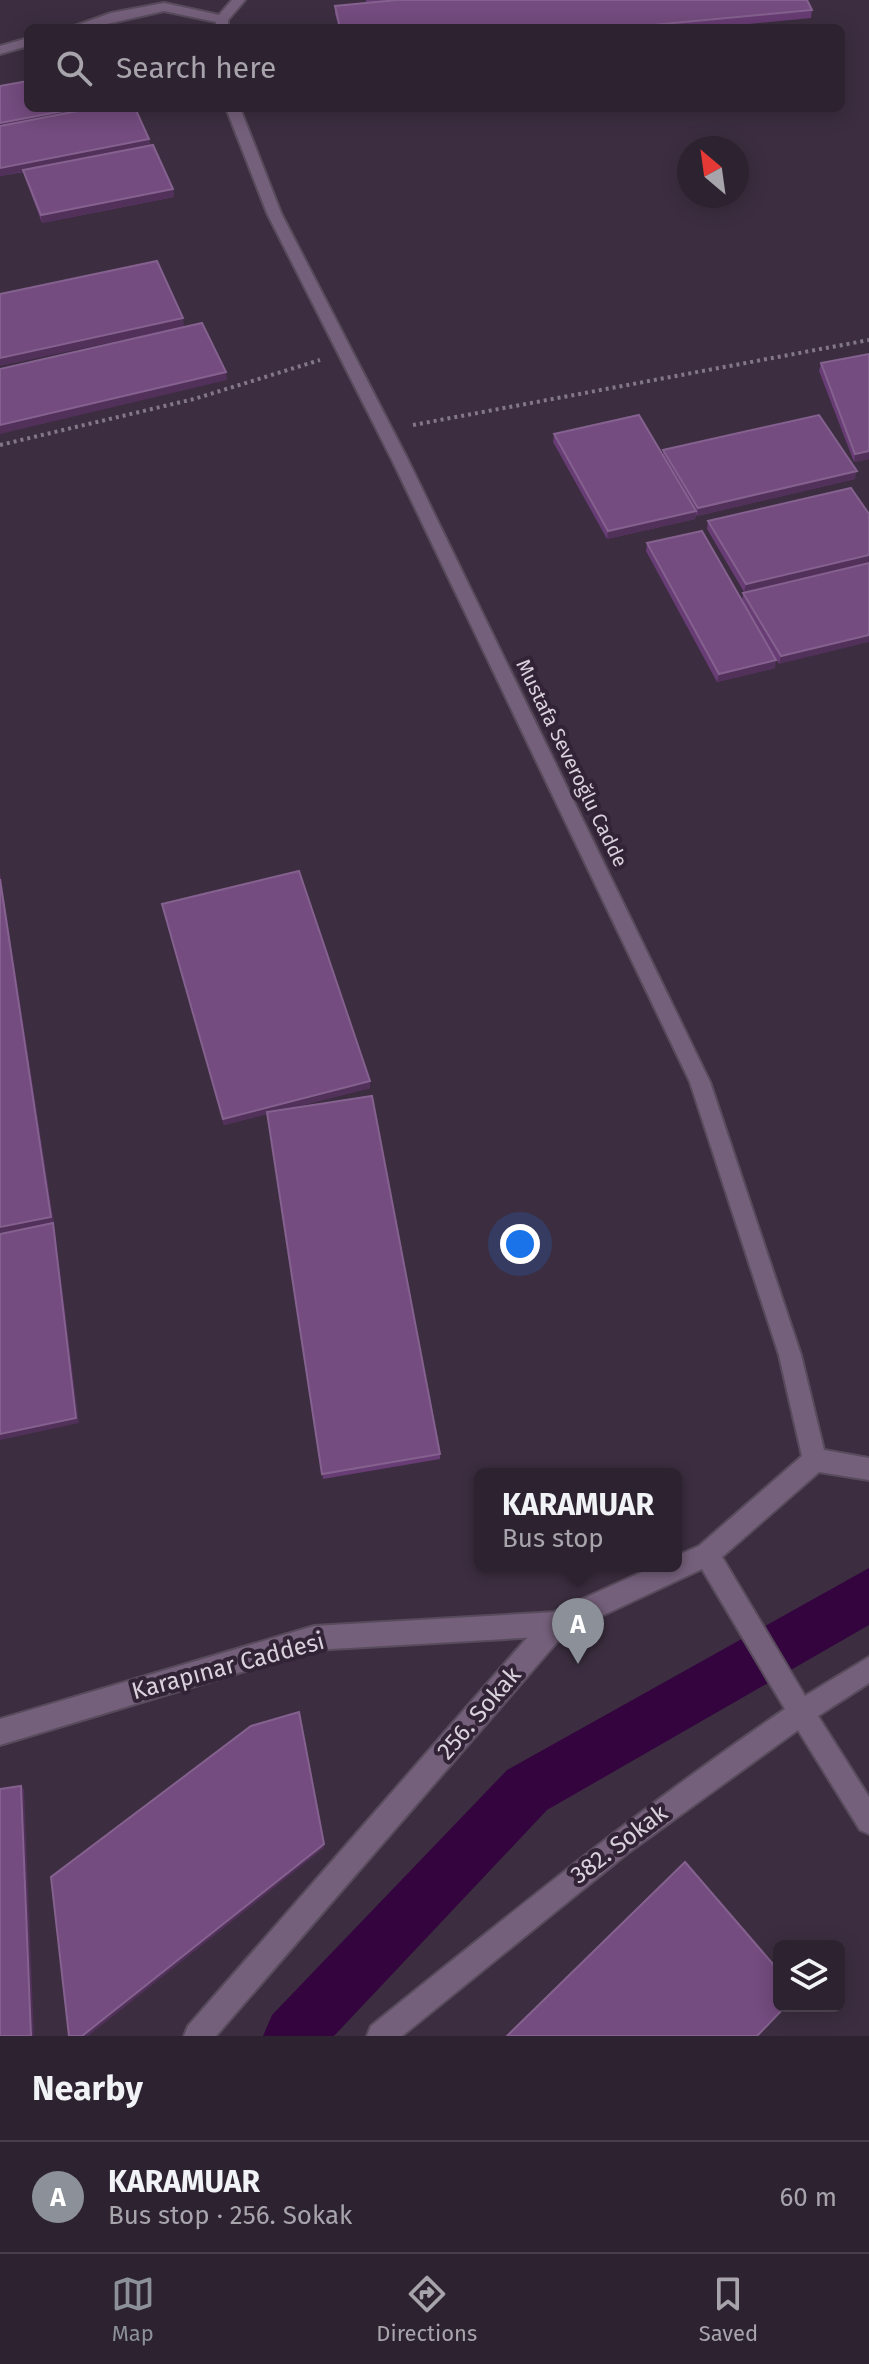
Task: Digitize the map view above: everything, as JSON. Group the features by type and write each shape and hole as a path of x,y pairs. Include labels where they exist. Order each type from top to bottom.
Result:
{"street":[{"path":"89,24 164,7 222,24 239,0"},
{"path":"0,50 24,43"},
{"name":"Mustafa Severoğlu Cadde","path":"235,112 274,213 385,431 700,1082 790,1355 815,1460"},
{"path":"815,1460 869,1469"},
{"name":"256. Sokak","path":"682,1566 707,1554 815,1460"},
{"path":"707,1554 736,1608 869,1821"},
{"name":"256. Sokak","path":"198,2036 556,1624 668,1572"},
{"name":"Karapınar Caddesi","path":"0,1732 314,1638 556,1624"},
{"name":"382. Sokak","path":"381,2036 614,1845 801,1711 869,1669"}],"path":[{"path":"385,431 869,340"},
{"path":"0,445 194,399 343,353"}],"building":[{"path":"397,0 807,0 812,10 663,24 339,24 335,6"},
{"path":"24,82 24,112 59,112 0,123 0,86"},
{"path":"72,112 137,112 149,139 0,168 0,126"},
{"path":"153,145 173,189 41,215 23,170"},
{"path":"157,261 183,318 0,358 0,294"},
{"path":"202,323 226,372 0,425 0,369"},
{"path":"869,354 869,451 855,454 821,363"},
{"path":"639,415 696,511 608,531 554,434"},
{"path":"819,415 857,471 698,508 663,450"},
{"path":"851,488 869,514 869,555 746,584 708,521"},
{"path":"702,531 776,660 719,674 647,543"},
{"path":"869,563 869,635 781,656 743,593"},
{"path":"299,871 370,1081 223,1119 162,904"},
{"path":"0,879 51,1217 0,1227"},
{"path":"372,1096 440,1454 322,1474 267,1112"},
{"path":"53,1223 76,1418 0,1434 0,1234"},
{"path":"299,1712 324,1844 82,2036 69,2036 51,1877 251,1726"},
{"path":"21,1786 31,2036 0,2036 0,1789"},
{"path":"685,1862 773,1964 773,2012 780,2012 757,2036 507,2036"}],"waterway":[{"path":"293,2036 527,1790 869,1595"}],"place":[{"name":"KARAMUAR","path":"578,1664"}]}
